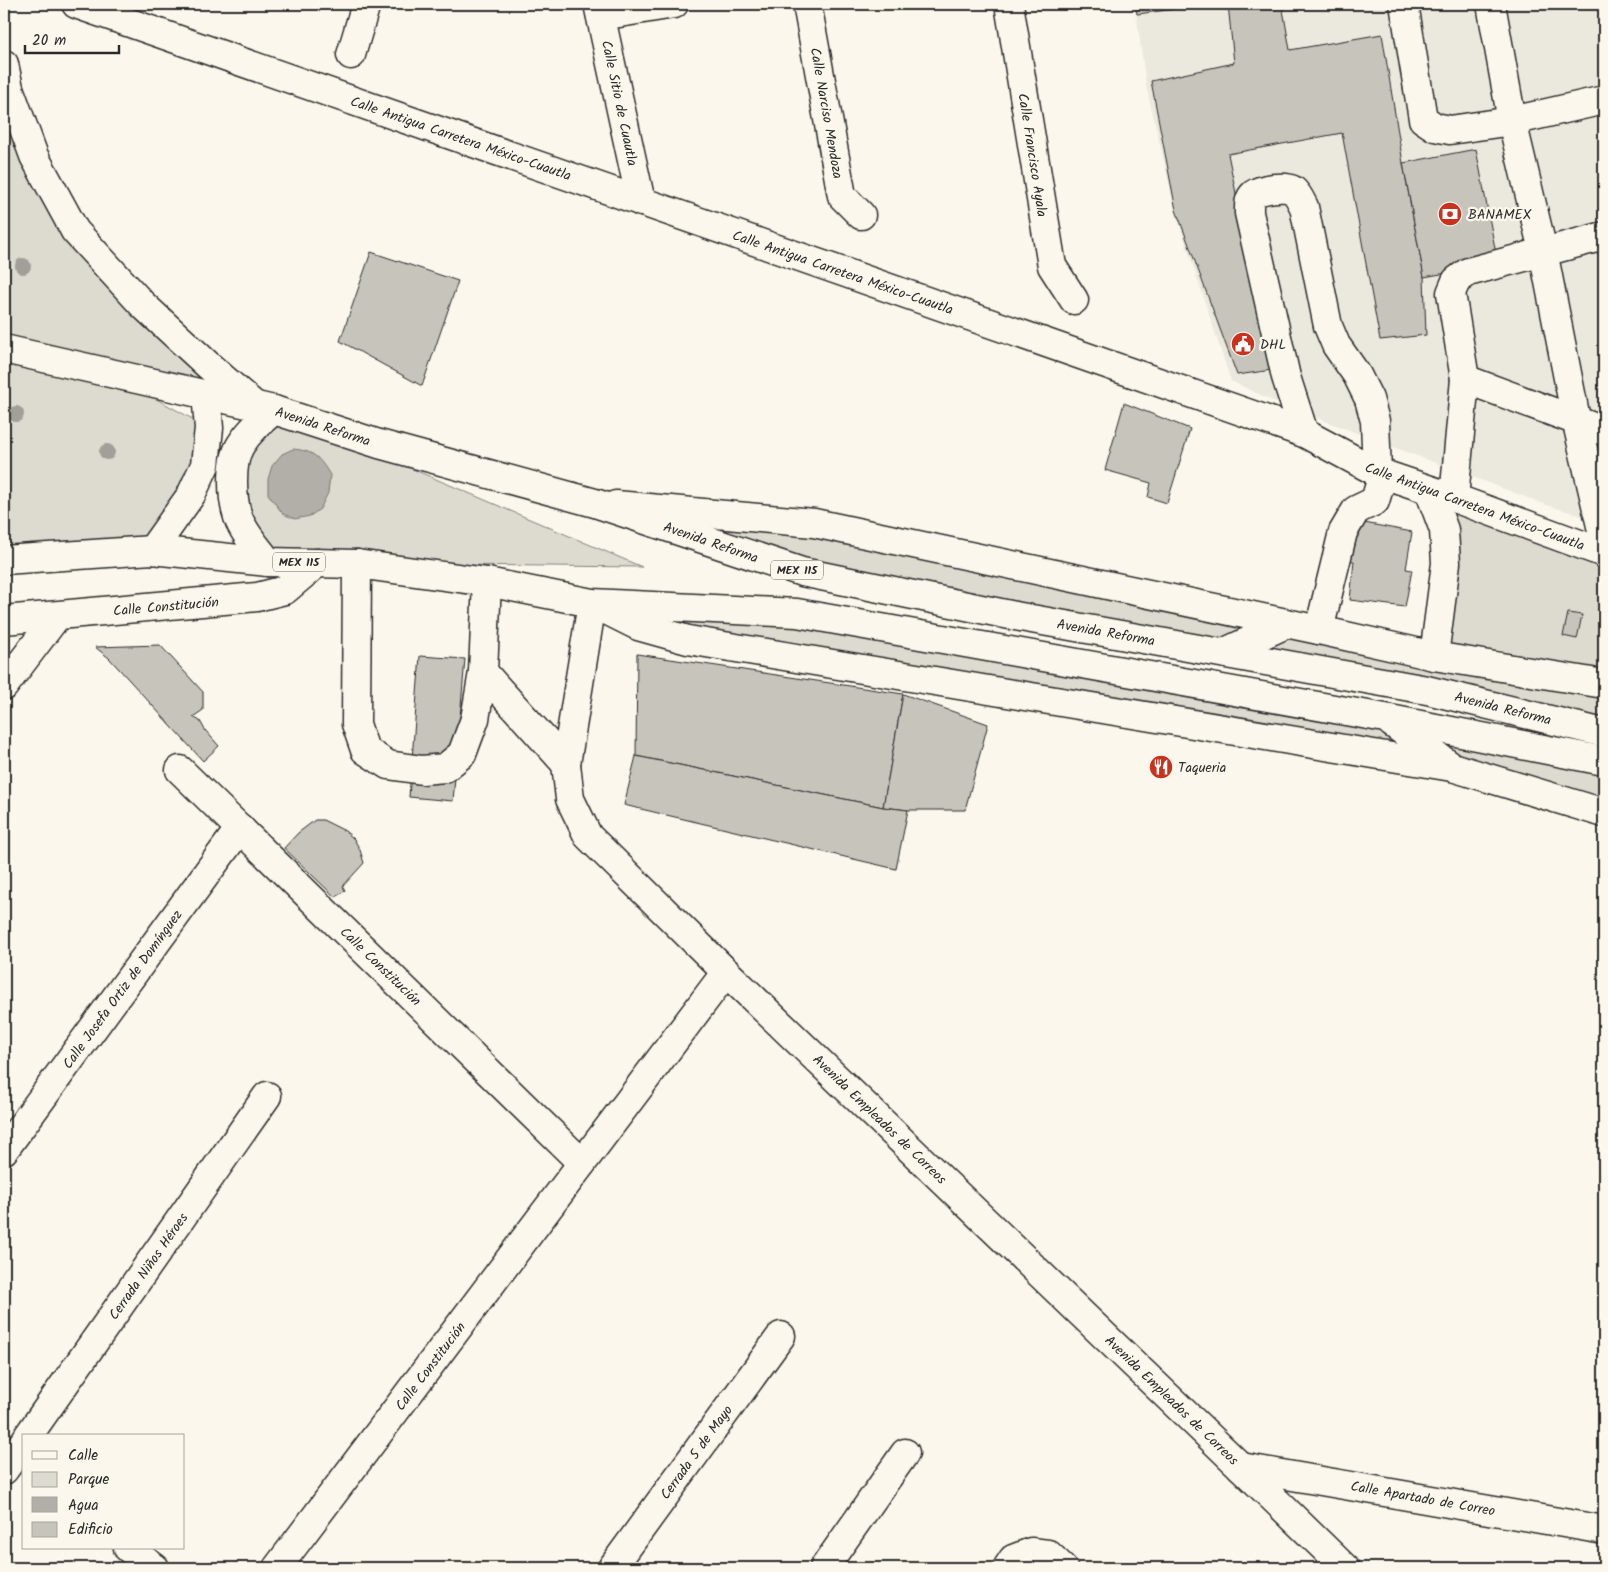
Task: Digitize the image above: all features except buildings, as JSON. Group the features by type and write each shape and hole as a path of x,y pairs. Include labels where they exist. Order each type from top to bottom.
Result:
{"main road":[{"name":"Calle Antigua Carretera México-Cuautla","path":"76,4 1304,433 1380,473 1604,553"},
{"path":"351,55 366,4"},
{"path":"600,10 674,4"},
{"name":"Calle Narciso Mendoza","path":"807,4 842,196 862,214"},
{"name":"Calle Francisco Ayala","path":"1009,4 1052,266 1074,300"},
{"path":"1404,4 1424,119 1435,128 1450,130 1512,121 1604,100"},
{"path":"1491,4 1512,121 1543,251 1576,419 1604,539"},
{"name":"Calle Sitio de Cuautla","path":"600,10 641,202"},
{"path":"4,64 9,88 34,156 75,231 142,304 209,366 264,408 238,448 234,469 233,492 238,518 268,562"},
{"path":"1304,433 1286,377 1249,213 1249,200 1254,194 1280,187 1291,189 1298,195 1304,207 1328,326 1336,345 1357,375 1369,399 1375,421 1380,473 1375,501 1356,510 1343,532 1319,630"},
{"path":"1434,656 1446,563 1442,494 1465,379 1451,293 1456,281 1468,272 1604,236"},
{"name":"Avenida Reforma","path":"4,349 264,408 379,444 595,503 802,572 1015,616 1427,690 1604,733"},
{"path":"1465,379 1604,431"},
{"path":"152,550 191,495 205,466 209,428 206,394"},
{"path":"595,503 814,523 1434,656 1604,684"},
{"name":"MEX 115","path":"4,560 152,550 268,562 357,564 487,582 592,603 798,613 1385,718 1604,761"},
{"name":"Calle Constitución","path":"4,620 257,597 285,590 317,562"},
{"path":"357,564 356,724 366,750 388,765 422,770 445,768 462,754 475,719 484,672 487,582"},
{"path":"592,603 638,626 688,640 1452,767 1604,814"},
{"name":"Avenida Empleados de Correos","path":"592,603 566,764 570,800 588,836 726,972 1345,1568"},
{"path":"4,686 57,616"},
{"path":"1223,653 1286,624"},
{"path":"1577,680 1600,669 1604,662"},
{"path":"484,672 566,764"},
{"path":"1385,718 1452,767"},
{"name":"Calle Constitución","path":"180,770 582,1163"},
{"name":"Calle Josefa Ortiz de Domínguez","path":"4,1150 240,828"},
{"name":"Calle Constitución","path":"277,1568 726,972"},
{"name":"Cerrada Niños Héroes","path":"29,1434 267,1096"},
{"name":"Cerrada 5 de Mayo","path":"612,1568 781,1336"},
{"path":"824,1568 905,1452"},
{"name":"Calle Apartado de Correo","path":"1241,1467 1604,1530"},
{"path":"131,1550 156,1568"},
{"path":"1007,1568 1013,1559 1031,1552 1048,1554 1063,1568"}],"shaded area":[{"path":"1135,4 1604,4 1604,523 1541,503 1275,402 1231,381 1177,217 1146,85"}],"green space":[{"path":"4,64 75,231 226,399 4,349"},
{"path":"4,356 151,396 209,428 152,550 4,560"},
{"path":"274,410 642,567 268,562 234,469"},
{"path":"1454,498 1604,553 1604,733 802,572 656,508 814,523 1434,656"},
{"path":"592,603 797,613 1604,761 1604,813 1452,767 688,640"}],"water":[{"path":"293,449 311,453 323,464 330,475 328,493 320,509 310,516 295,519 283,514 268,494 268,479 272,466 282,454"}],"place":[{"name":"BANAMEX","path":"1450,214"},
{"name":"DHL","path":"1243,344"},
{"name":"Taqueria","path":"1161,767"}]}
